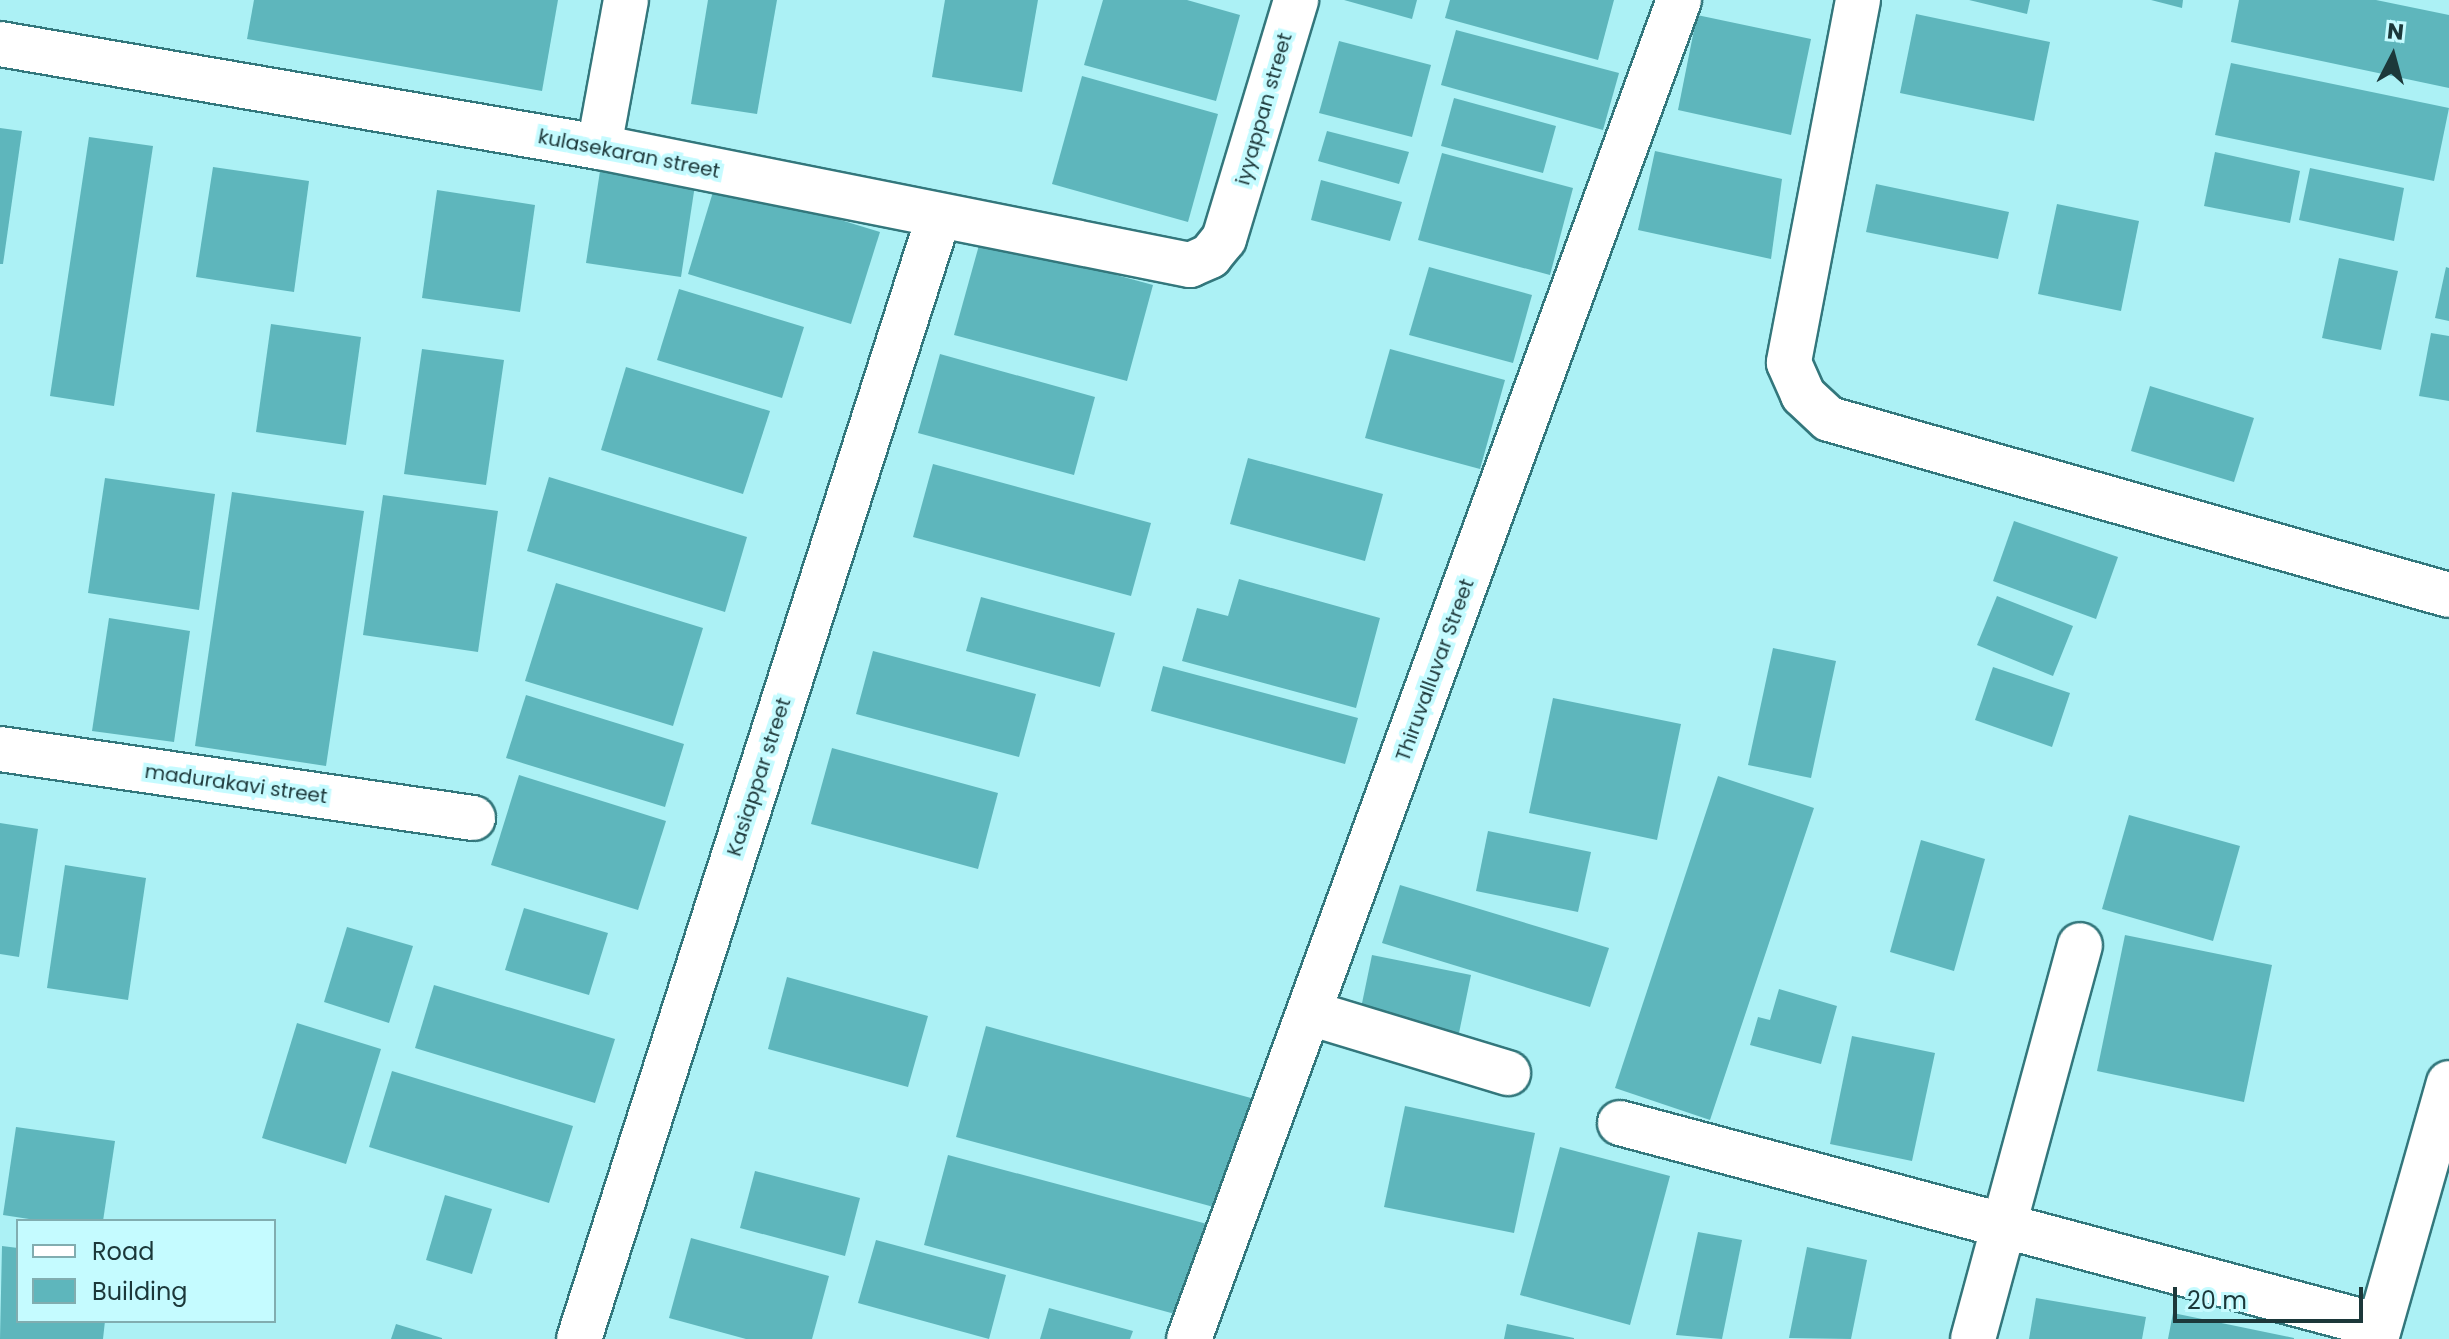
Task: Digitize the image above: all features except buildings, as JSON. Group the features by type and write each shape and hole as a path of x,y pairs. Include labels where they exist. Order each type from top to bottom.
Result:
{"street":[{"path":"599,147 626,0"},
{"name":"iyyappan street","path":"1233,218 1296,0"},
{"name":"Thiruvalluvar Street","path":"1189,1339 1679,0"},
{"path":"1858,0 1789,363 1803,395 1829,419 2449,595"},
{"name":"kulasekaran street","path":"0,44 599,147 1190,265 1210,256 1224,239 1233,218"},
{"name":"Kasiappar street","path":"579,1339 939,216"},
{"name":"madurakavi street","path":"0,749 473,818"},
{"path":"1973,1339 2002,1223 2080,945"},
{"path":"1310,1013 1508,1073"},
{"path":"1620,1123 2002,1223 2378,1333 2449,1083"}]}
